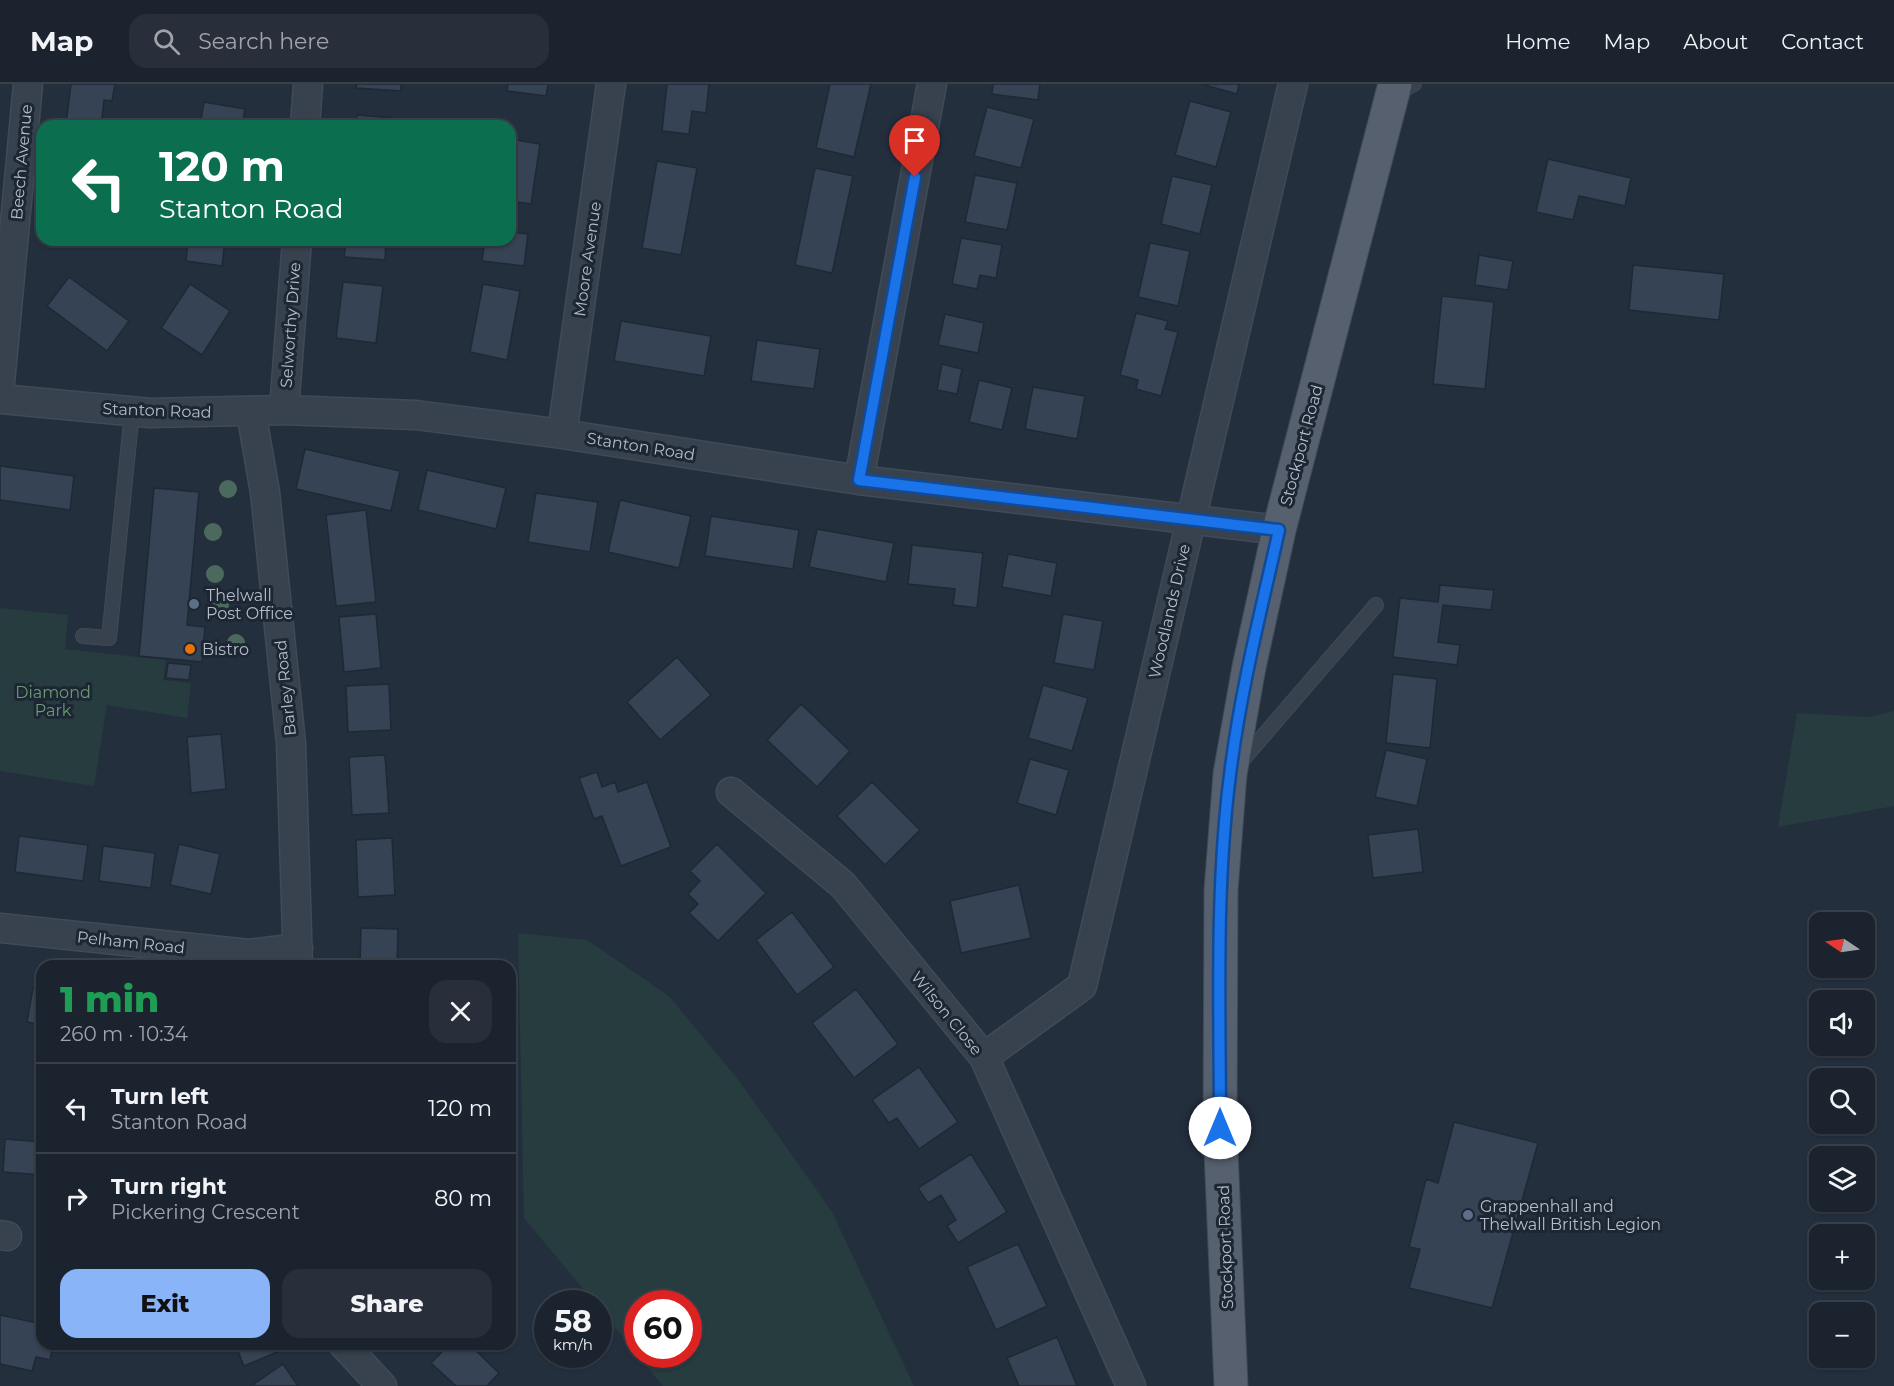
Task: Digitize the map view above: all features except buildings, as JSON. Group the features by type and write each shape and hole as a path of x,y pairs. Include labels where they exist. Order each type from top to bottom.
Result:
{"main road":[{"name":"Stockport Road","path":"1231,1386 1220,1128 1221,890 1230,774 1249,668 1279,530 1401,88"}],"street":[{"name":"Beech Avenue","path":"0,383 28,84"},
{"path":"305,120 308,84"},
{"name":"Moore Avenue","path":"562,434 611,84"},
{"path":"859,480 932,84"},
{"name":"Woodlands Drive","path":"984,1057 1082,986 1293,84"},
{"name":"Selworthy Drive","path":"284,410 297,246"},
{"name":"Stanton Road","path":"0,399 132,412 284,410 417,415 562,434 859,480 1279,530"},
{"name":"Barley Road","path":"251,412 265,492 291,743 298,957"},
{"name":"Wilson Close","path":"731,792 843,885 984,1057 1131,1386"},
{"name":"Pelham Road","path":"0,928 298,957"},
{"path":"349,1350 382,1386"}],"lane":[{"path":"83,636 109,638 132,412"},
{"path":"1230,774 1376,605"}],"green space":[{"name":"Diamond Park","path":"0,608 68,615 65,649 166,660 163,680 191,683 187,718 107,705 94,786 0,771"},
{"path":"1894,711 1894,806 1778,827 1797,713 1869,717"},
{"path":"518,933 587,940 669,996 740,1082 832,1212 914,1386 663,1386 648,1368 702,1368 702,1290 624,1290 624,1338 612,1324 612,1290 584,1290 524,1218"}],"place":[{"name":"Thelwall Post Office","path":"194,604"},
{"name":"Bistro","path":"190,649"},
{"name":"Grappenhall and Thelwall British Legion","path":"1468,1215"}],"route":[{"path":"915,177 859,480 1279,530 1249,668 1230,774 1221,890 1220,1128"}]}
